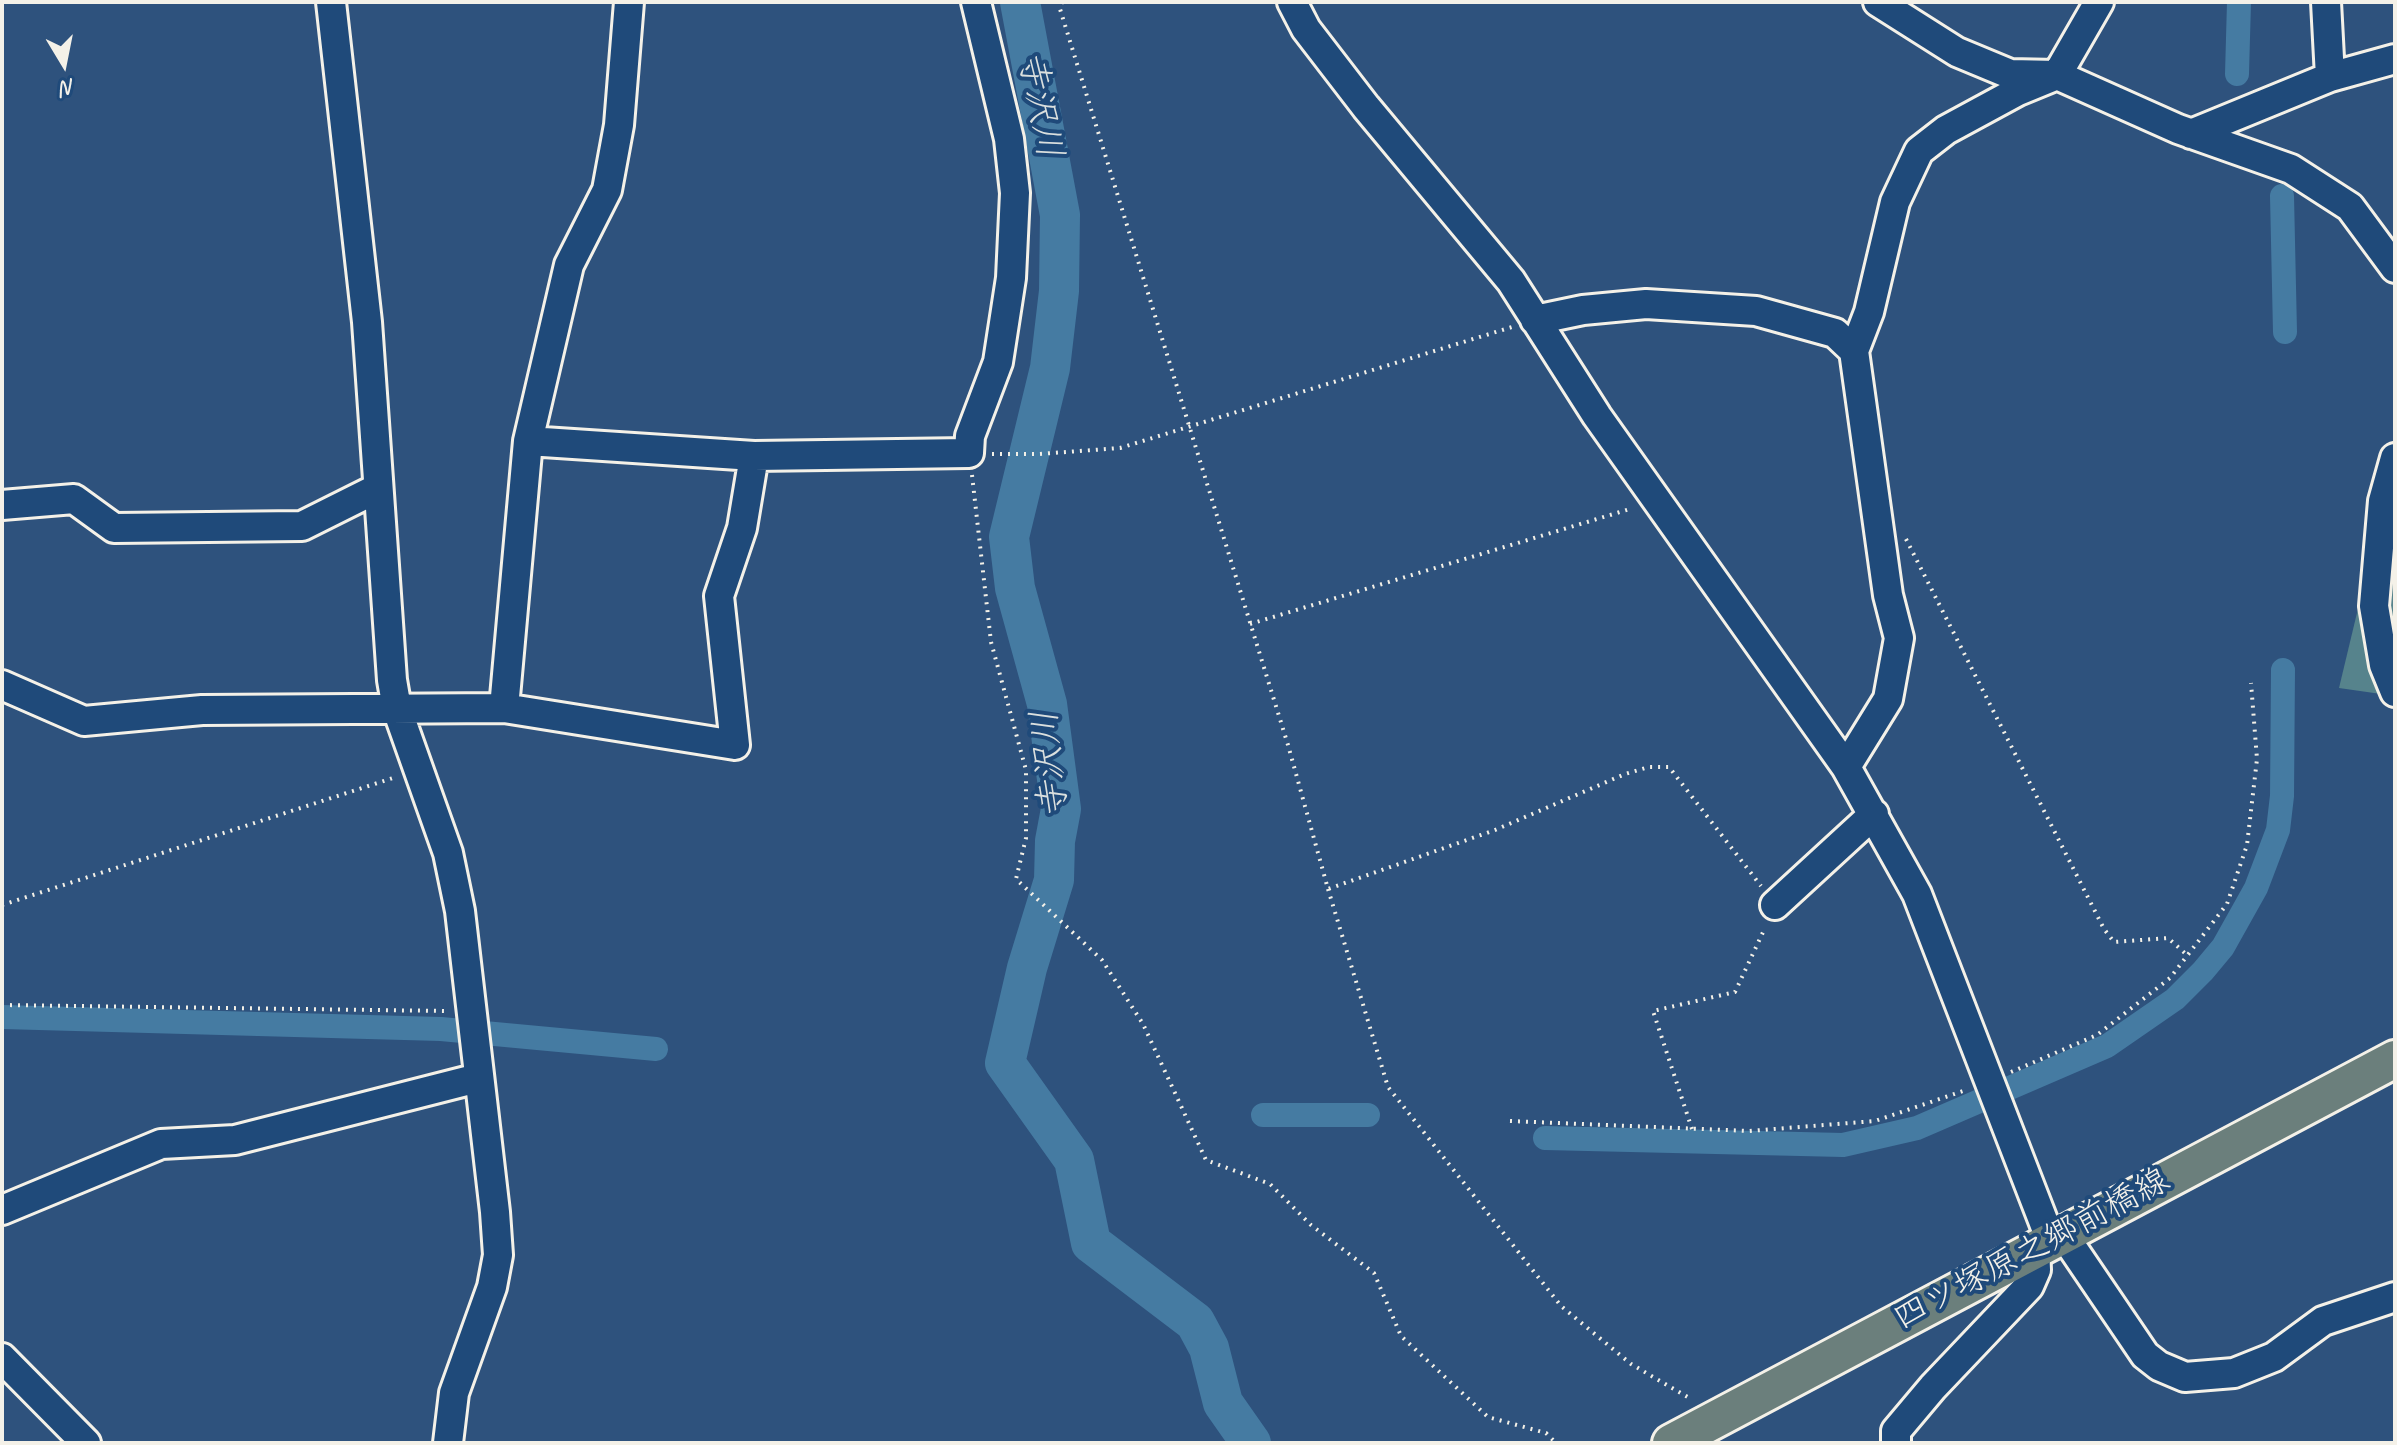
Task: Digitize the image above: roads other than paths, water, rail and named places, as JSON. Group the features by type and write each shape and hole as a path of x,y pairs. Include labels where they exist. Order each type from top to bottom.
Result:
{"main road":[{"name":"四ツ塚原之郷前橋線","path":"1671,1443 2395,1059"}],"street":[{"path":"331,2 367,322 397,709 448,853 460,911 498,1255 492,1287 454,1393 448,1443"},
{"path":"504,708 528,441 569,265 607,190 619,125 629,2"},
{"path":"528,441 754,456 969,453 970,436 998,362 1011,278 1015,193 1009,139 976,2"},
{"path":"1292,2 1323,52 1511,281 1597,416 1846,767 1917,894 2050,1241 2145,1355 2159,1366 2185,1377 2234,1373 2274,1357 2323,1321 2395,1297"},
{"path":"1878,2 1957,52 1997,69 2010,74 2057,75 2191,134 2291,169 2350,207 2395,268"},
{"path":"1846,767 1888,699 1899,638 1888,595 1854,351 1869,312 1895,202 1919,151 1982,110 2057,75 2099,2"},
{"path":"2326,2 2330,77"},
{"path":"2191,134 2330,77 2395,59"},
{"path":"1535,320 1583,310 1646,304 1756,311 1835,333 1854,351"},
{"path":"2,685 84,721 202,710 504,708 735,745 719,596 742,528 754,456"},
{"path":"2395,458 2383,501 2374,594 2384,665 2395,692"},
{"path":"2,505 74,499 114,528 302,526 378,488"},
{"path":"1775,905 1874,814"},
{"path":"2,1210 161,1144 235,1140 478,1078"},
{"path":"1896,1443 1896,1431 1933,1387 2029,1286 2050,1241"},
{"path":"2,1358 86,1443"}],"waterway":[{"name":"寺沢川","path":"1020,2 1060,215 1059,291 1050,368 1009,537 1015,588 1047,704 1061,809 1055,841 1054,880 1027,968 1005,1063 1074,1160 1091,1243 1195,1322 1209,1348 1223,1403 1251,1443"},
{"path":"2237,74 2239,2"},
{"path":"2282,196 2285,332"},
{"path":"1545,1138 1843,1145 1917,1128 2107,1046 2175,999 2203,971 2223,947 2256,888 2278,830 2282,796 2283,670"},
{"path":"2,1017 441,1029 656,1049"},
{"path":"1263,1115 1368,1115"}]}
